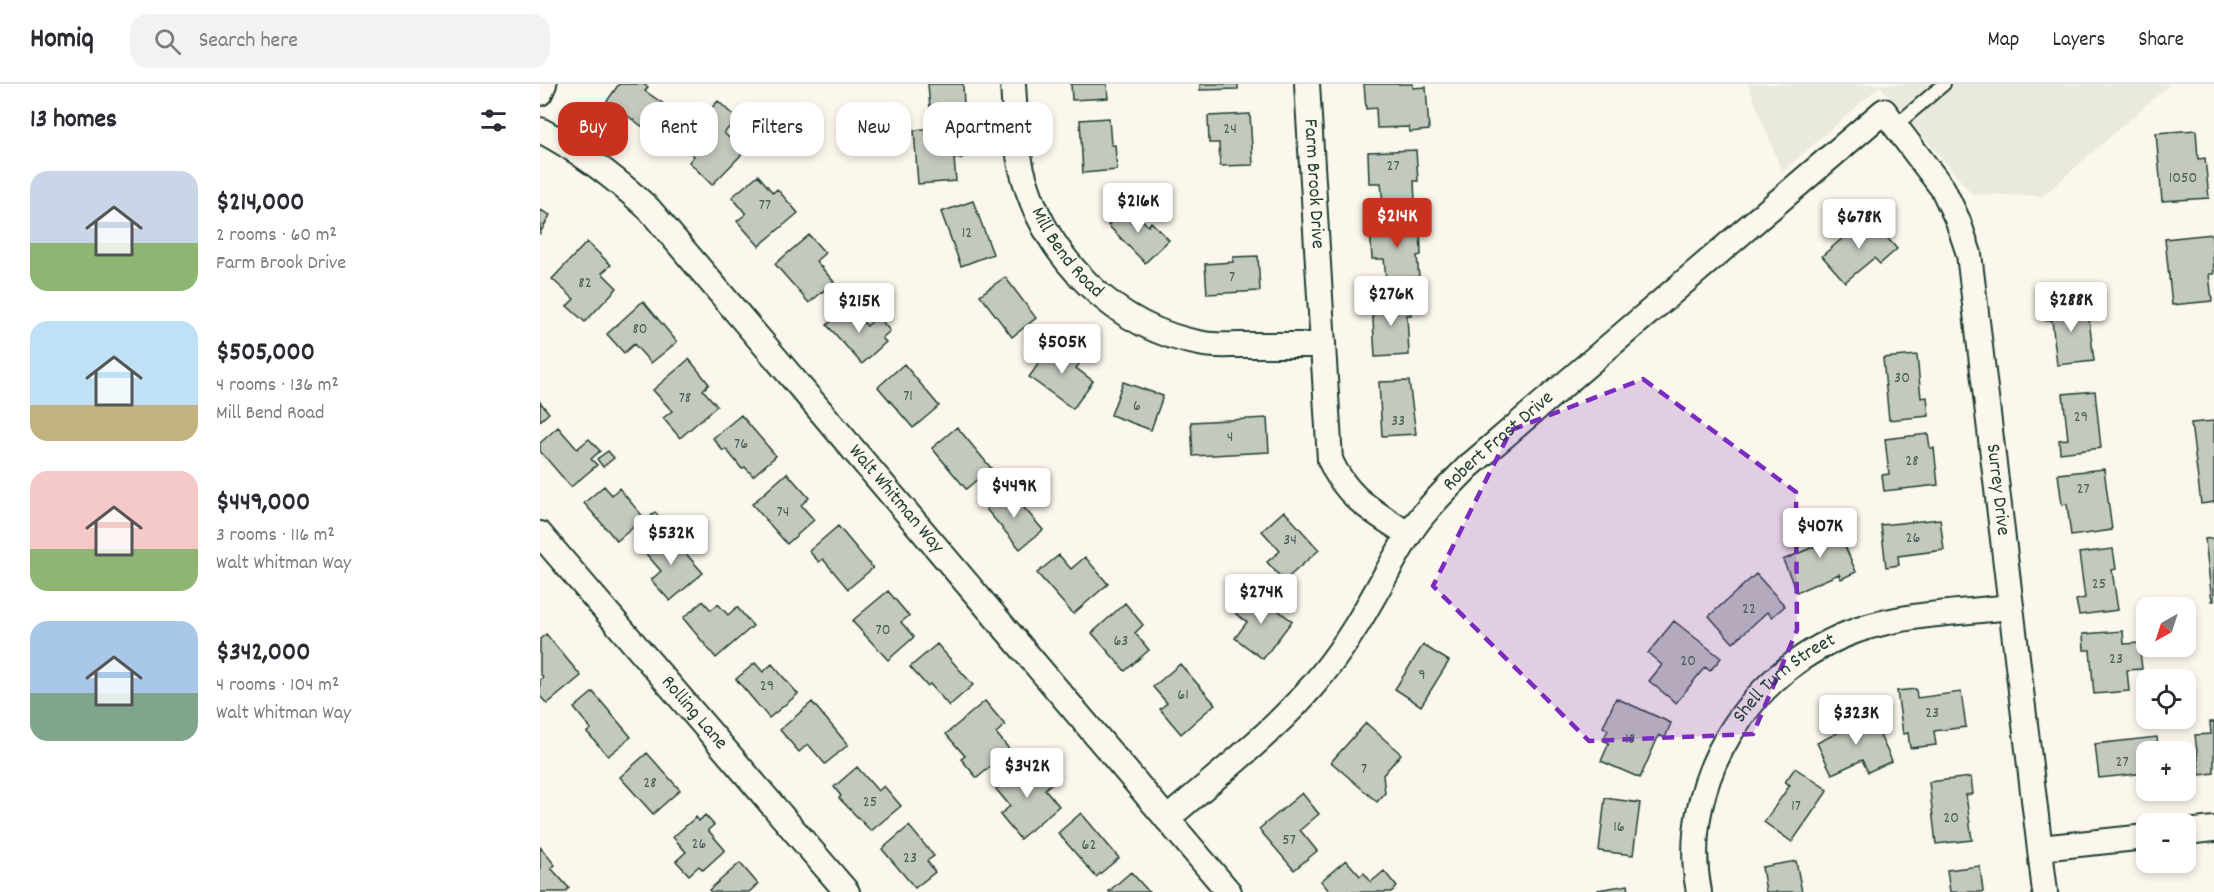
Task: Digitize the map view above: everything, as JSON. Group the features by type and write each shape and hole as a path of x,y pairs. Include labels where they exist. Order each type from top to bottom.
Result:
{"street":[{"path":"540,93 544,84"},
{"name":"Mill Bend Road","path":"1013,84 1022,169 1032,203 1050,239 1074,272 1103,299 1137,321 1170,335 1205,345 1323,345"},
{"name":"Farm Brook Drive","path":"1307,84 1330,460 1340,480 1353,497 1409,535"},
{"name":"Robert Frost Drive","path":"1167,819 1282,719 1324,673 1360,622 1409,535 1435,501 1468,467 1890,118"},
{"name":"Surrey Drive","path":"1890,118 1943,189 1958,220 1968,254 2045,892"},
{"name":"Walt Whitman Way","path":"540,130 569,145 611,174 649,209 1229,892"},
{"name":"Rolling Lane","path":"540,534 847,892"},
{"name":"Shell Turn Street","path":"1699,892 1695,841 1702,800 1715,760 1733,727 1758,694 1781,673 1824,644 1858,629 1893,620 2011,607"},
{"path":"2196,831 2214,829"},
{"path":"2040,848 2136,838"}],"lane":[{"path":"1890,118 1944,84"}],"highlighted area":[{"path":"1643,379 1796,492 1797,630 1753,734 1589,741 1433,586 1511,430"}],"shaded area":[{"path":"1748,84 2170,84 2043,196 1972,194 1880,86 1782,172"}],"building":[{"path":"619,84 643,84 648,87 645,91 661,102 640,102 640,125 628,116 628,102 607,101"},
{"path":"928,84 963,84 964,102 930,102"},
{"path":"1071,84 1107,84 1108,98 1072,100"},
{"path":"1200,84 1238,84 1238,89 1200,90"},
{"path":"1364,84 1413,84 1413,88 1426,87 1429,130 1410,132 1409,127 1377,128 1376,108 1366,109"},
{"path":"717,102 730,112 730,127 724,133 730,139 730,156 740,156 712,185 689,162 694,156 718,156"},
{"path":"1250,114 1253,165 1220,166 1219,143 1209,143 1208,116"},
{"path":"1109,118 1111,145 1115,145 1117,170 1083,173 1080,120"},
{"path":"923,129 923,156 962,156 962,158 954,159 956,181 918,184 914,130"},
{"path":"2196,130 2198,159 2205,158 2209,198 2162,201 2156,133"},
{"path":"1416,150 1418,181 1414,181 1415,202 1383,204 1381,183 1369,183 1368,152"},
{"path":"758,175 773,193 777,189 798,213 759,246 737,221 746,214 732,197"},
{"path":"973,201 993,254 961,266 941,212"},
{"path":"1129,206 1148,226 1151,222 1169,240 1145,263 1108,225"},
{"path":"540,210 550,215 540,233"},
{"path":"1868,216 1897,249 1880,264 1874,258 1845,282 1822,256"},
{"path":"1420,224 1421,255 1417,256 1419,277 1386,279 1384,259 1372,259 1370,227"},
{"path":"2212,234 2214,274 2209,274 2212,301 2172,305 2165,239"},
{"path":"809,235 825,253 816,261 834,282 809,303 775,264"},
{"path":"587,242 611,265 602,273 617,288 585,322 567,306 574,299 552,279"},
{"path":"1258,256 1260,291 1207,294 1205,264 1233,262 1233,257"},
{"path":"1005,277 1036,318 1012,337 980,295"},
{"path":"1409,299 1411,315 1407,315 1409,355 1375,357 1372,301"},
{"path":"643,301 677,342 651,363 634,344 624,353 607,334"},
{"path":"2087,302 2094,361 2057,365 2052,320 2046,321 2044,307"},
{"path":"849,306 867,326 878,316 890,331 882,338 886,342 862,364 827,325"},
{"path":"1056,339 1083,359 1076,368 1093,381 1073,409 1029,377"},
{"path":"1917,355 1921,398 1927,397 1929,416 1889,420 1883,358"},
{"path":"689,359 709,384 703,390 717,406 680,438 663,418 672,411 653,390"},
{"path":"904,364 939,406 913,428 878,387"},
{"path":"1409,381 1416,434 1382,436 1379,382"},
{"path":"1123,382 1163,396 1151,430 1111,415"},
{"path":"2095,391 2101,448 2060,453 2059,440 2068,439 2063,394"},
{"path":"540,402 549,413 540,421"},
{"path":"741,415 776,456 753,476 745,467 742,469 726,449 723,451 713,438"},
{"path":"1267,418 1269,452 1193,456 1191,422"},
{"path":"2214,421 2214,502 2201,504 2191,423"},
{"path":"558,427 577,449 589,439 600,451 591,459 597,465 571,487 540,451 540,443"},
{"path":"957,427 991,468 966,489 932,448"},
{"path":"1928,434 1930,448 1934,448 1938,485 1884,491 1882,475 1889,474 1885,439"},
{"path":"608,451 614,458 603,467 597,459"},
{"path":"2104,469 2112,530 2071,536 2067,504 2062,505 2058,474"},
{"path":"787,473 809,498 801,505 814,520 787,544 752,504"},
{"path":"604,486 612,495 619,488 644,518 617,541 584,503"},
{"path":"1008,489 1043,530 1020,549 986,509"},
{"path":"1284,511 1319,550 1284,581 1267,562 1280,551 1262,531"},
{"path":"655,512 661,519 651,527 646,521"},
{"path":"1940,519 1944,550 1898,556 1899,565 1886,567 1881,525"},
{"path":"1834,520 1856,572 1841,579 1839,574 1797,592 1783,560 1815,546 1808,531"},
{"path":"838,526 873,568 848,589 823,559 819,562 809,551"},
{"path":"665,530 703,573 670,601 651,580 661,571 642,549"},
{"path":"2214,538 2214,601 2212,601 2205,539"},
{"path":"2113,549 2116,569 2112,570 2118,610 2079,615 2076,600 2085,598 2079,553"},
{"path":"1059,555 1071,569 1085,557 1108,584 1073,614 1037,573"},
{"path":"1756,574 1785,606 1772,617 1767,612 1733,643 1709,616"},
{"path":"888,591 909,616 901,622 914,637 888,660 852,621"},
{"path":"1254,592 1292,621 1263,659 1235,638 1247,622 1236,614"},
{"path":"703,601 711,610 718,604 728,615 737,607 753,626 716,658 683,618"},
{"path":"1125,603 1143,625 1135,633 1149,650 1125,671 1092,633"},
{"path":"1674,621 1721,658 1710,671 1705,667 1676,703 1649,681 1662,665 1648,653"},
{"path":"2123,631 2124,644 2136,643 2136,657 2141,657 2142,669 2127,670 2129,691 2094,694 2090,650 2084,650 2083,634"},
{"path":"546,634 581,676 547,704 540,696 540,680 543,677 540,673 540,639"},
{"path":"937,644 973,685 949,706 930,684 927,686 910,667"},
{"path":"1423,645 1449,661 1421,706 1395,689"},
{"path":"755,663 763,672 772,664 798,694 769,718 736,679"},
{"path":"1180,664 1215,704 1181,734 1160,709 1167,703 1153,687"},
{"path":"1916,689 1917,698 1961,692 1966,727 1934,731 1936,745 1910,748 1908,733 1903,734 1897,691"},
{"path":"593,692 631,737 608,756 587,732 591,729 574,708"},
{"path":"1616,698 1671,723 1665,738 1659,735 1640,778 1601,761 1609,743 1603,740 1608,730 1603,727"},
{"path":"985,701 1005,725 996,733 1010,750 977,778 961,759 965,756 946,734"},
{"path":"812,702 848,745 825,764 808,744 799,752 780,730"},
{"path":"1868,710 1892,761 1868,772 1862,760 1832,774 1817,743 1859,722 1856,716"},
{"path":"2210,722 2214,722 2214,773 2200,775 2195,735 2211,734"},
{"path":"1366,723 1401,754 1383,775 1385,793 1377,802 1331,762"},
{"path":"2157,737 2158,741 2136,741 2136,774 2099,778 2095,744"},
{"path":"647,753 680,790 653,814 620,777"},
{"path":"1031,759 1052,783 1045,789 1059,806 1020,839 1000,815 1010,806 996,789"},
{"path":"857,767 878,791 884,786 901,806 871,831 839,798 841,796 834,787"},
{"path":"1795,768 1828,790 1792,842 1764,822 1790,785 1785,782"},
{"path":"1971,777 1973,794 1966,795 1972,840 1936,844 1929,782"},
{"path":"1302,793 1319,814 1300,830 1317,851 1294,870 1259,829"},
{"path":"1605,798 1640,803 1633,855 1599,851"},
{"path":"1081,813 1119,858 1096,877 1058,833"},
{"path":"705,815 714,825 708,830 725,850 703,870 699,866 689,875 676,861 686,852 673,837 696,817 699,821"},
{"path":"909,826 934,856 927,861 935,872 915,888 882,849"},
{"path":"540,847 555,865 551,868 569,888 565,892 540,892"},
{"path":"1346,860 1360,876 1364,873 1371,882 1384,871 1397,887 1391,892 1330,892 1321,881"},
{"path":"1796,861 1802,892 1766,892 1762,867"},
{"path":"740,863 758,884 749,892 711,892 709,890"},
{"path":"1980,866 1983,892 1950,892 1947,870"},
{"path":"1131,872 1149,892 1109,892 1109,891"},
{"path":"1628,885 1629,892 1598,892 1598,890"}]}
